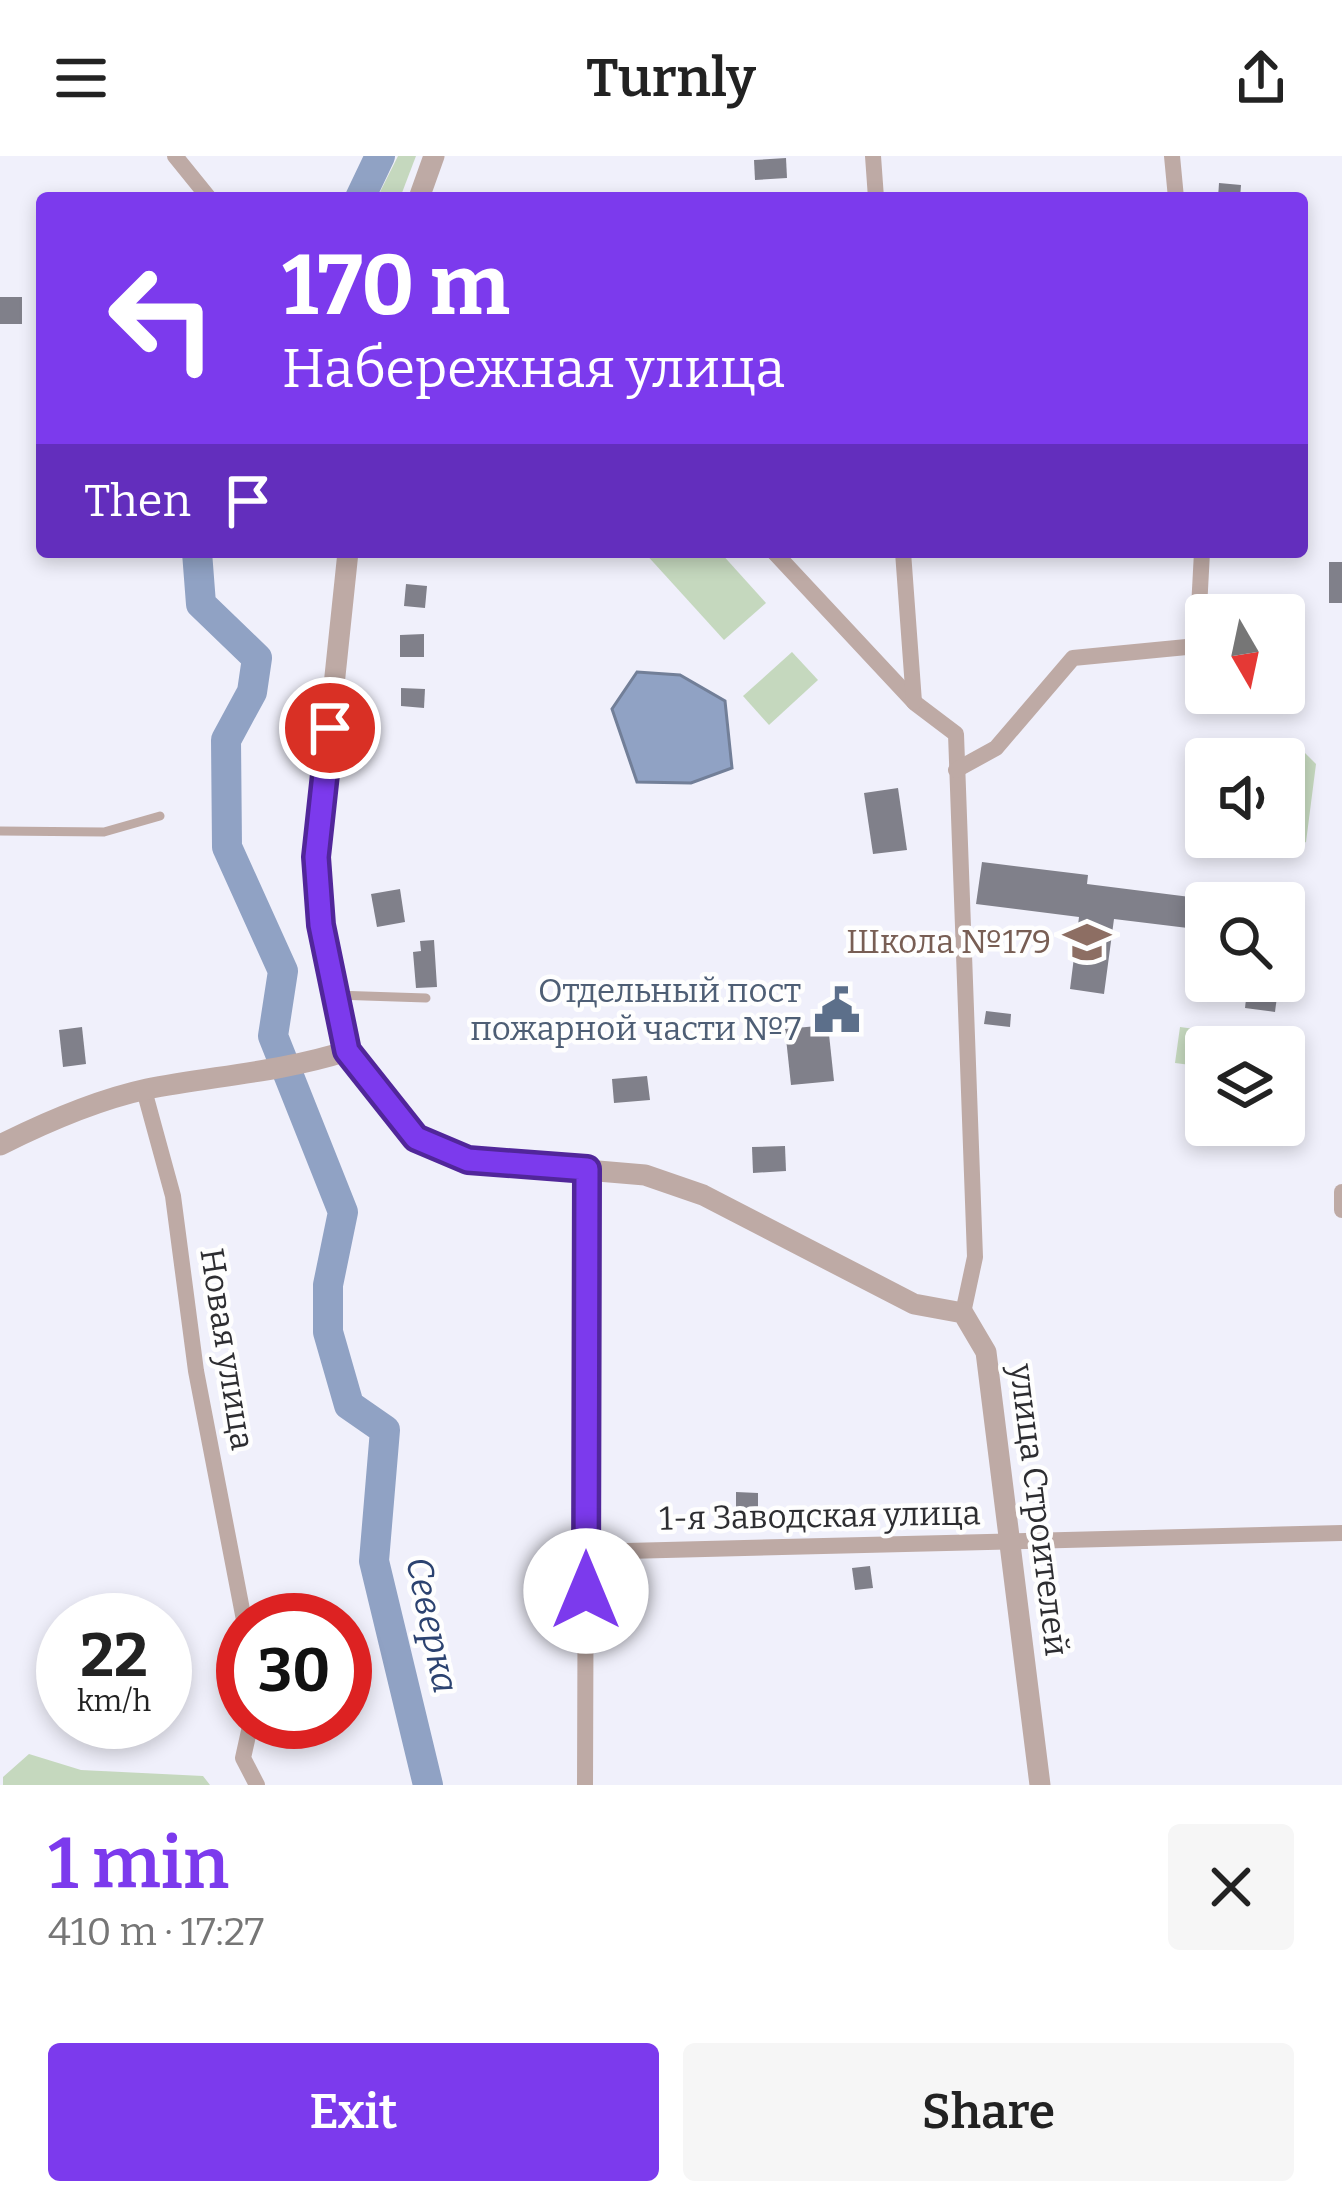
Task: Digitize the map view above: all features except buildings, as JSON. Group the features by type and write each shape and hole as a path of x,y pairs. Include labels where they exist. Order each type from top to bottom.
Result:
{"street":[{"path":"175,156 204,192"},
{"path":"421,192 434,156"},
{"path":"873,156 876,192"},
{"path":"1172,156 1175,192"},
{"path":"347,558 316,857 321,925 347,1051 416,1138 468,1160 645,1174 703,1195 914,1304 963,1313 975,1257 956,734 915,703 781,558"},
{"path":"903,558 915,703"},
{"path":"956,770 996,748 1073,658 1197,646 1202,558"},
{"path":"0,1145 50,1120 144,1090 301,1066 347,1051"},
{"name":"Новая улица","path":"144,1090 173,1196 196,1371 239,1593"},
{"path":"585,1785 587,1169"},
{"path":"1342,1192 1342,1210"},
{"name":"улица Строителей","path":"963,1313 986,1352 1040,1785"},
{"name":"1-я Заводская улица","path":"587,1552 1342,1533"},
{"path":"245,1749 243,1757 257,1785"}],"lane":[{"path":"844,644 865,649"},
{"path":"0,831 104,832 160,816"},
{"path":"335,995 426,998"}],"green space":[{"path":"398,156 416,156 402,192 380,192"},
{"path":"649,558 725,558 766,603 724,640"},
{"path":"792,652 818,680 769,725 743,696"},
{"path":"1305,753 1316,764 1305,842"},
{"path":"1180,1027 1185,1028 1185,1064 1175,1063"},
{"path":"29,1754 81,1770 203,1776 210,1785 3,1785 3,1777"}],"water":[{"path":"637,672 680,675 725,701 732,768 691,783 637,782 612,709"}],"waterway":[{"name":"Северка","path":"363,192 380,156"},
{"name":"Северка","path":"197,558 201,604 257,658 252,692 226,740 227,847 283,971 273,1036 343,1212 328,1285 328,1332 349,1405 385,1430 374,1561 428,1785"}],"place":[{"name":"Школа №179","path":"1087,942"},
{"name":"Отдельный пост пожарной части №7","path":"837,1010"}],"route":[{"path":"330,728 316,857 321,925 347,1051 416,1138 468,1160 587,1169 586,1591"}]}
